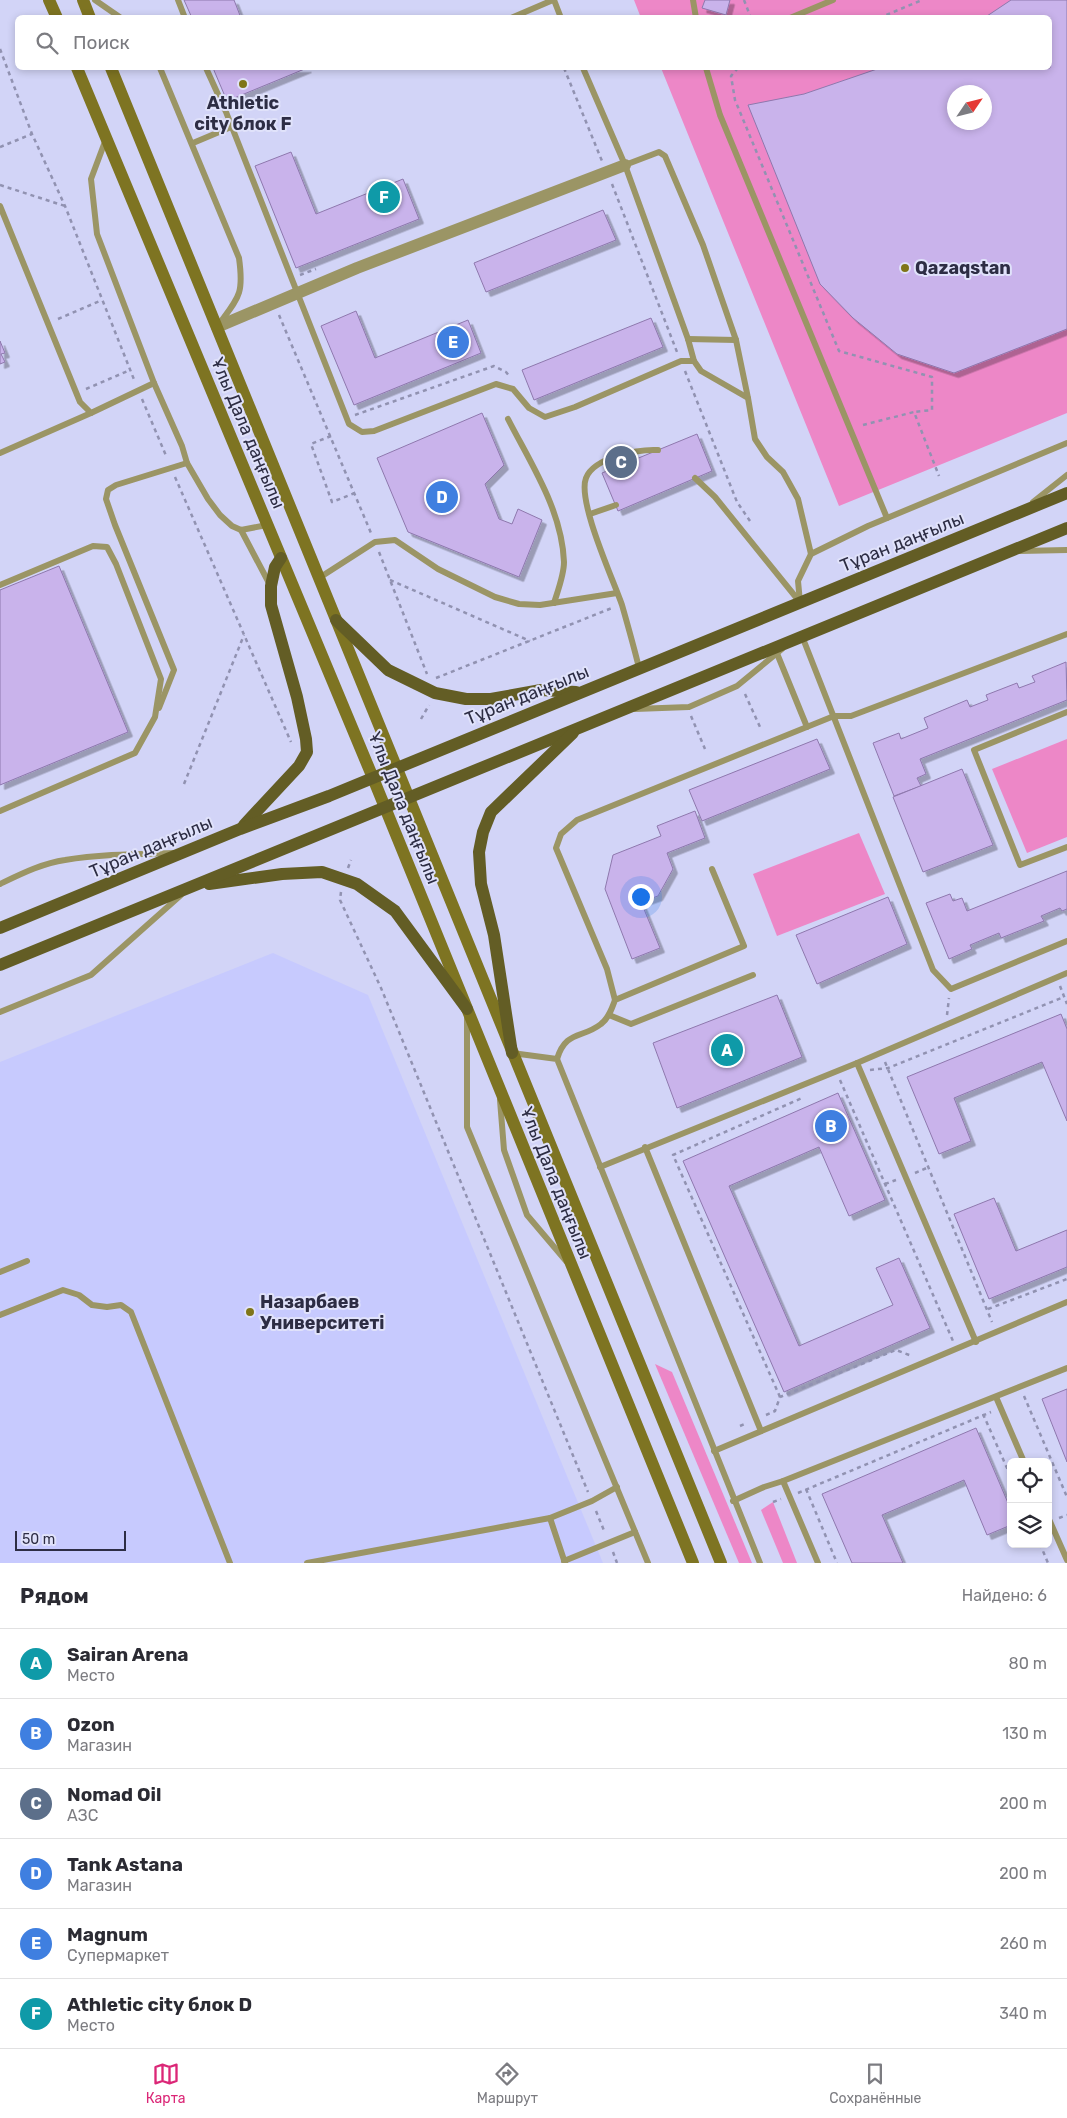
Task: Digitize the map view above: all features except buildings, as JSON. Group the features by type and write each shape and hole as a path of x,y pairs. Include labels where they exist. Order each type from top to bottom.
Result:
{"main road":[{"path":"49,0 56,15"},
{"path":"83,0 89,15"},
{"name":"Ұлы Дала даңғылы","path":"79,70 373,778 693,1563"},
{"name":"Ұлы Дала даңғылы","path":"112,70 721,1563"},
{"name":"Тұран даңғылы","path":"0,928 240,829 329,796 1067,493"},
{"path":"0,965 579,727 775,651 797,638 1067,528"},
{"path":"240,829 288,779 299,766 307,752 297,697 271,605 271,586 275,567 281,558"},
{"path":"336,620 388,670 435,693 466,699 483,699 541,690 581,692"},
{"path":"512,1053 494,935 481,884 479,852 483,832 490,812 502,798 579,727"},
{"path":"190,887 290,874 322,872 357,884 395,910 467,1009"}],"street":[{"path":"216,328 365,264 625,165"}],"lane":[{"path":"94,0 116,15"},
{"path":"178,0 184,15"},
{"path":"518,15 553,0 560,15"},
{"path":"693,0 696,15"},
{"path":"797,15 833,0"},
{"path":"161,70 193,143 239,258 242,281 239,295 216,328"},
{"path":"207,70 232,127 346,418 350,424 362,432 374,431 496,384 513,389 529,408 544,417 575,407 681,361 694,361"},
{"path":"584,70 625,165 688,339 694,361 701,371 748,398"},
{"path":"707,70 720,115 887,518"},
{"path":"193,143 232,127"},
{"path":"107,138 91,179 98,234 154,383 188,463 208,499 220,515 232,526 241,530 268,525"},
{"path":"625,165 659,152 664,153 703,245 736,340 755,439 767,457 783,472 798,498 811,554 798,581 800,602"},
{"path":"0,206 75,394 90,413"},
{"path":"688,339 736,340"},
{"path":"0,453 154,383"},
{"path":"508,419 552,506 561,539 564,563 554,603"},
{"path":"811,554 887,518 1067,443"},
{"path":"640,668 621,604 597,542 584,486 587,475 596,466 617,456 642,449 658,450"},
{"path":"0,811 135,753 155,718 174,670 115,525 106,498 108,490 116,485 188,463"},
{"path":"1020,512 1067,475"},
{"path":"695,478 714,497 800,602"},
{"path":"590,514 616,505"},
{"path":"241,530 271,586"},
{"path":"319,578 375,542 395,540 438,569 495,597 529,606 617,593"},
{"path":"0,585 94,546 106,547 116,564 161,680 155,718"},
{"path":"1008,552 1067,550"},
{"path":"760,1563 556,1059 561,1047 571,1038 601,1024 609,1015 615,1000 607,969 556,848 560,834 577,820 834,716 851,716 1067,634"},
{"path":"797,638 834,716 933,970 951,989 1067,941"},
{"path":"624,709 689,707 737,686 775,651 807,727"},
{"path":"1067,712 974,750 1020,866 1067,847"},
{"path":"0,884 25,872 64,860 114,855 184,852"},
{"path":"615,1000 744,946 712,869"},
{"path":"0,1012 91,975 190,887"},
{"path":"600,1166 857,1062 1067,973"},
{"path":"609,1015 631,1024 753,975"},
{"path":"467,1009 467,1127 648,1563"},
{"path":"512,1053 556,1059"},
{"path":"857,1062 860,1073 976,1342"},
{"path":"499,1088 504,1150 527,1215 573,1269"},
{"path":"645,1147 761,1431"},
{"path":"0,1272 27,1261"},
{"path":"0,1315 63,1290 79,1294 92,1305 107,1307 122,1305 131,1312 230,1563"},
{"path":"714,1450 976,1342 1067,1302"},
{"path":"734,1501 764,1487 1067,1368"},
{"path":"996,1397 1022,1458"},
{"path":"783,1481 818,1563"},
{"path":"306,1563 550,1518 592,1501 617,1487"},
{"path":"550,1518 564,1562 635,1532"},
{"path":"1052,1526 1067,1560"}],"path":[{"path":"744,0 750,15"},
{"path":"886,15 922,0"},
{"path":"0,49 32,134 65,206 138,390 290,742"},
{"path":"565,70 737,502 751,523"},
{"path":"736,70 731,76 735,100 839,351 932,377 932,410 914,412 863,425"},
{"path":"0,147 32,134"},
{"path":"0,185 65,206"},
{"path":"47,324 102,300"},
{"path":"274,304 355,493 430,681 621,604"},
{"path":"75,394 130,370"},
{"path":"914,412 939,476"},
{"path":"331,436 311,444 332,502 355,493"},
{"path":"390,580 530,640"},
{"path":"184,784 244,635"},
{"path":"736,697 746,693 760,727"},
{"path":"691,716 705,749"},
{"path":"351,860 343,879 340,900 380,988 617,1563"},
{"path":"1056,978 1067,1004"},
{"path":"945,1024 951,989"},
{"path":"840,1081 872,1069 888,1068 1064,997"},
{"path":"880,1052 993,1321 945,1341"},
{"path":"837,1070 840,1081 956,1349"},
{"path":"740,1426 775,1411 780,1397 673,1155 805,1097"},
{"path":"988,1309 1067,1279"},
{"path":"780,1397 896,1350 915,1357"},
{"path":"1021,1387 1067,1497"},
{"path":"979,1403 1007,1467"},
{"path":"773,1502 984,1415"},
{"path":"806,1489 837,1563"},
{"path":"1042,1548 1048,1563"}],"shaded area":[{"name":"Qazaqstan","path":"634,0 1067,0 1067,413 839,506 662,70 1052,70 1052,15 640,15"},
{"path":"1067,739 1067,837 1027,853 992,769"},
{"path":"859,833 885,894 777,936 753,874"},
{"name":"Назарбаев Университеті","path":"273,953 368,995 603,1563 0,1563 0,1062"},
{"path":"655,1364 672,1372 752,1563 739,1563"},
{"path":"773,1502 797,1563 783,1563 761,1510"}],"place":[{"name":"Athletic city блок F","path":"243,84"},
{"name":"Athletic city блок D","path":"384,197"},
{"name":"Qazaqstan","path":"905,268"},
{"name":"Magnum","path":"453,342"},
{"name":"Nomad Oil","path":"621,462"},
{"name":"Tank Astana","path":"442,497"},
{"name":"Sairan Arena","path":"727,1050"},
{"name":"Ozon","path":"831,1126"},
{"name":"Назарбаев Университеті","path":"250,1312"}]}
